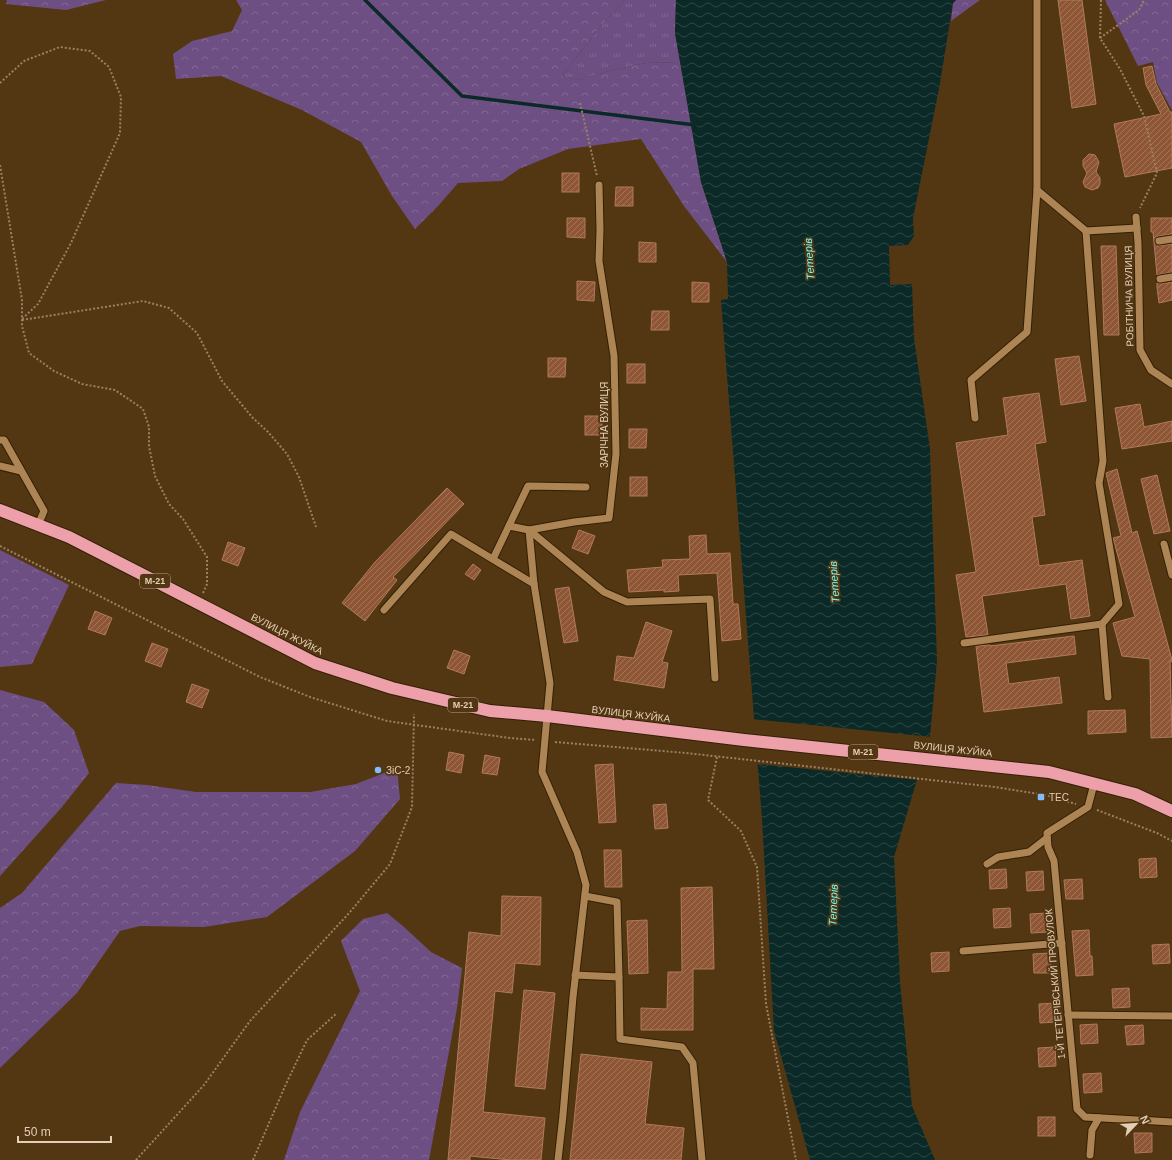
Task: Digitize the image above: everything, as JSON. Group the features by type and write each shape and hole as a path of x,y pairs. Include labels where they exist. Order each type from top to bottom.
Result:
{"highway":[{"name":"М-21","path":"0,510 38,525"},
{"name":"ВУЛИЦЯ ЖУЙКА","path":"38,525 69,537 315,663 392,688 490,711 547,716 744,740 1049,772 1135,794 1172,811"}],"street":[{"path":"974,418 971,380 1027,332 1037,190 1037,1"},
{"name":"ЗАРІЧНА ВУЛИЦЯ","path":"529,530 574,522 609,518 616,454 614,356 599,261 599,185"},
{"path":"1037,190 1086,231 1137,228"},
{"name":"РОБІТНИЧА ВУЛИЦЯ","path":"1136,217 1140,350 1151,370 1172,384"},
{"path":"964,643 1102,624 1119,604 1099,483 1103,461 1086,231"},
{"path":"1159,241 1172,239"},
{"path":"1160,279 1172,277"},
{"path":"0,440 4,440 44,511 38,525"},
{"path":"0,466 21,472"},
{"path":"493,559 528,486 586,487"},
{"path":"509,526 529,530 604,592 627,602 710,599 715,678"},
{"path":"529,530 534,584 550,683 542,772 577,852 586,885 575,975 558,1160"},
{"path":"384,610 451,534 534,584"},
{"path":"1164,544 1172,575"},
{"path":"1102,624 1108,697"},
{"path":"987,864 998,857 1029,852 1047,838 1047,833 1088,807 1094,784"},
{"name":"1-Й ТЕТЕРІВСЬКИЙ ПРОВУЛОК","path":"1047,838 1048,847 1054,861 1077,1109 1085,1117 1172,1122"},
{"path":"584,896 617,902 620,1039 682,1047 693,1063 702,1160"},
{"path":"963,951 1062,943"},
{"path":"575,975 619,977"},
{"path":"1068,1015 1172,1016"},
{"path":"1090,1155 1092,1130 1099,1118"}],"path":[{"path":"1101,0 1100,38 1120,69 1144,116 1157,173 1136,217"},
{"path":"1100,38 1139,10 1144,0"},
{"path":"0,83 24,61 60,47 90,51 108,67 121,97 120,133 72,243 38,304 22,320"},
{"path":"580,102 599,185"},
{"path":"0,165 22,300 22,326 29,352 54,371 82,384 115,390 143,409 149,427 149,446 155,476 169,504 183,518 207,557 207,584 199,603"},
{"path":"22,320 143,301 169,308 197,333 222,381 252,417 268,432 287,454 299,477 316,527"},
{"path":"136,1160 204,1085 250,1021 350,912 390,864 412,807 414,714"},
{"path":"686,753 995,786"},
{"path":"717,757 708,800 741,831 758,867 766,1004 796,1160"},
{"path":"253,1160 307,1040 337,1013"}],"green space":[{"path":"7,0 106,0 66,10 6,4"},
{"path":"236,0 625,0 600,27 562,76 578,80 613,70 646,63 680,62 701,182 727,262 684,206 641,139 568,149 519,169 502,181 458,183 415,229 392,196 361,142 302,110 221,76 176,79 173,54 192,41 232,31 242,10"},
{"path":"625,0 676,0 675,33 680,62 646,63 613,70 578,80 562,76 600,27"},
{"path":"956,0 980,0 951,21 953,3"},
{"path":"1105,0 1172,0 1172,110 1157,83 1153,62 1138,66"},
{"path":"0,550 69,585 32,664 0,667"},
{"path":"0,690 44,702 74,730 89,773 62,807 0,876"},
{"path":"397,768 400,799 355,851 267,917 204,927 140,926 120,931 77,993 0,1068 0,908 22,893 116,783 147,785 196,792 310,792 356,784"},
{"path":"387,913 431,952 462,968 457,1008 429,1160 284,1160 300,1112 360,991 341,941 363,919"}],"water":[{"name":"Тетерів","path":"676,0 956,0 953,3 939,89 913,218 914,236 908,245 889,246 890,285 912,284 914,338 930,449 937,662 930,736 894,857 900,982 912,1106 935,1160 810,1160 774,1031 762,819 721,300 728,299 727,262 701,182 675,33"}],"pier":[{"path":"752,719 932,737 919,780 756,764"}],"building":[{"path":"1058,0 1082,0 1096,104 1072,108"},
{"path":"1152,66 1156,84 1170,112 1172,112 1172,168 1125,177 1114,124 1161,114 1146,85 1143,68"},
{"path":"1089,154 1095,155 1099,162 1096,172 1100,178 1100,184 1098,188 1092,190 1085,187 1083,182 1087,173 1083,166 1083,160"},
{"path":"562,173 579,173 579,192 562,192"},
{"path":"616,187 633,187 633,206 615,206"},
{"path":"567,218 585,218 585,238 567,237"},
{"path":"1151,218 1172,218 1172,234 1158,236 1154,241 1158,246 1172,244 1172,272 1157,275 1153,232 1151,232"},
{"path":"639,242 656,243 656,262 639,262"},
{"path":"1101,246 1116,246 1119,335 1104,335"},
{"path":"577,281 595,282 594,301 577,300"},
{"path":"692,282 709,283 709,302 692,302"},
{"path":"1172,282 1172,300 1159,303 1157,283 1161,284"},
{"path":"652,311 669,311 669,330 651,330"},
{"path":"1079,356 1086,401 1061,405 1055,359"},
{"path":"548,358 566,358 565,377 548,377"},
{"path":"627,364 645,364 645,383 627,383"},
{"path":"1039,393 1046,442 1035,444 1045,515 1032,517 1039,566 1082,560 1090,616 1071,619 1066,584 982,596 988,635 966,637 956,575 976,572 956,443 1008,435 1003,398"},
{"path":"1140,404 1144,427 1172,421 1172,441 1122,449 1115,408"},
{"path":"585,416 602,416 602,435 585,435"},
{"path":"629,429 647,429 646,448 629,448"},
{"path":"1117,469 1132,533 1137,531 1172,660 1172,662 1170,661 1172,737 1151,738 1150,659 1122,656 1113,623 1135,617 1113,538 1121,536 1106,473"},
{"path":"1157,475 1170,531 1154,534 1141,479"},
{"path":"630,477 647,477 647,496 630,496"},
{"path":"447,488 464,504 393,577 397,580 365,621 342,603 375,562"},
{"path":"579,530 595,536 588,554 572,548"},
{"path":"706,535 707,554 730,553 733,604 738,604 741,639 722,641 717,573 678,575 679,591 664,592 664,590 629,592 627,570 663,567 662,560 690,559 689,536"},
{"path":"228,542 245,548 238,566 222,560"},
{"path":"473,564 481,570 474,580 465,574"},
{"path":"569,587 578,641 564,643 555,589"},
{"path":"95,611 112,618 105,635 88,629"},
{"path":"646,622 672,631 662,662 668,663 664,688 614,680 617,656 634,658"},
{"path":"1074,636 1076,654 1006,663 1009,684 1059,677 1062,703 984,712 976,646 990,646"},
{"path":"152,643 168,649 161,667 145,661"},
{"path":"454,650 470,656 464,674 447,668"},
{"path":"192,684 209,690 202,708 186,702"},
{"path":"1125,710 1126,732 1088,734 1088,711"},
{"path":"449,752 464,755 461,773 446,770"},
{"path":"485,755 500,758 497,775 482,773"},
{"path":"613,764 616,822 599,823 595,765"},
{"path":"666,804 668,828 655,829 653,805"},
{"path":"604,850 621,850 622,887 605,887"},
{"path":"1156,858 1157,877 1140,878 1139,859"},
{"path":"1006,869 1007,888 990,889 989,870"},
{"path":"1043,871 1044,890 1027,891 1026,872"},
{"path":"1082,879 1083,899 1066,899 1064,880"},
{"path":"712,887 714,969 693,969 693,1030 641,1030 641,1008 667,1009 668,972 682,972 681,888"},
{"path":"502,896 541,897 540,965 515,963 512,993 495,991 483,1112 545,1118 541,1160 511,1160 470,1156 470,1160 448,1160 469,932 501,936"},
{"path":"1010,908 1011,927 994,928 993,909"},
{"path":"1047,913 1048,932 1031,933 1030,914"},
{"path":"647,920 648,973 629,974 627,921"},
{"path":"1089,930 1090,956 1092,956 1093,975 1076,976 1072,931"},
{"path":"1169,944 1170,963 1153,964 1152,945"},
{"path":"949,952 949,971 932,972 931,953"},
{"path":"1050,953 1051,973 1034,973 1033,954"},
{"path":"1129,988 1130,1007 1113,1008 1112,989"},
{"path":"524,990 555,993 545,1089 515,1086"},
{"path":"1056,1003 1057,1022 1040,1023 1039,1004"},
{"path":"1097,1024 1098,1043 1081,1044 1080,1025"},
{"path":"1143,1025 1144,1044 1127,1045 1125,1026"},
{"path":"1055,1047 1056,1066 1039,1067 1038,1048"},
{"path":"581,1054 652,1062 645,1124 684,1128 681,1160 570,1160"},
{"path":"1101,1073 1102,1092 1084,1093 1083,1074"},
{"path":"1038,1117 1055,1117 1055,1136 1038,1136"},
{"path":"1134,1133 1152,1133 1152,1152 1135,1153"}],"waterway":[{"path":"365,0 462,96 695,125"}],"place":[{"name":"ЗіС-2","path":"378,770"},
{"name":"ТЕС","path":"1041,797"}]}
